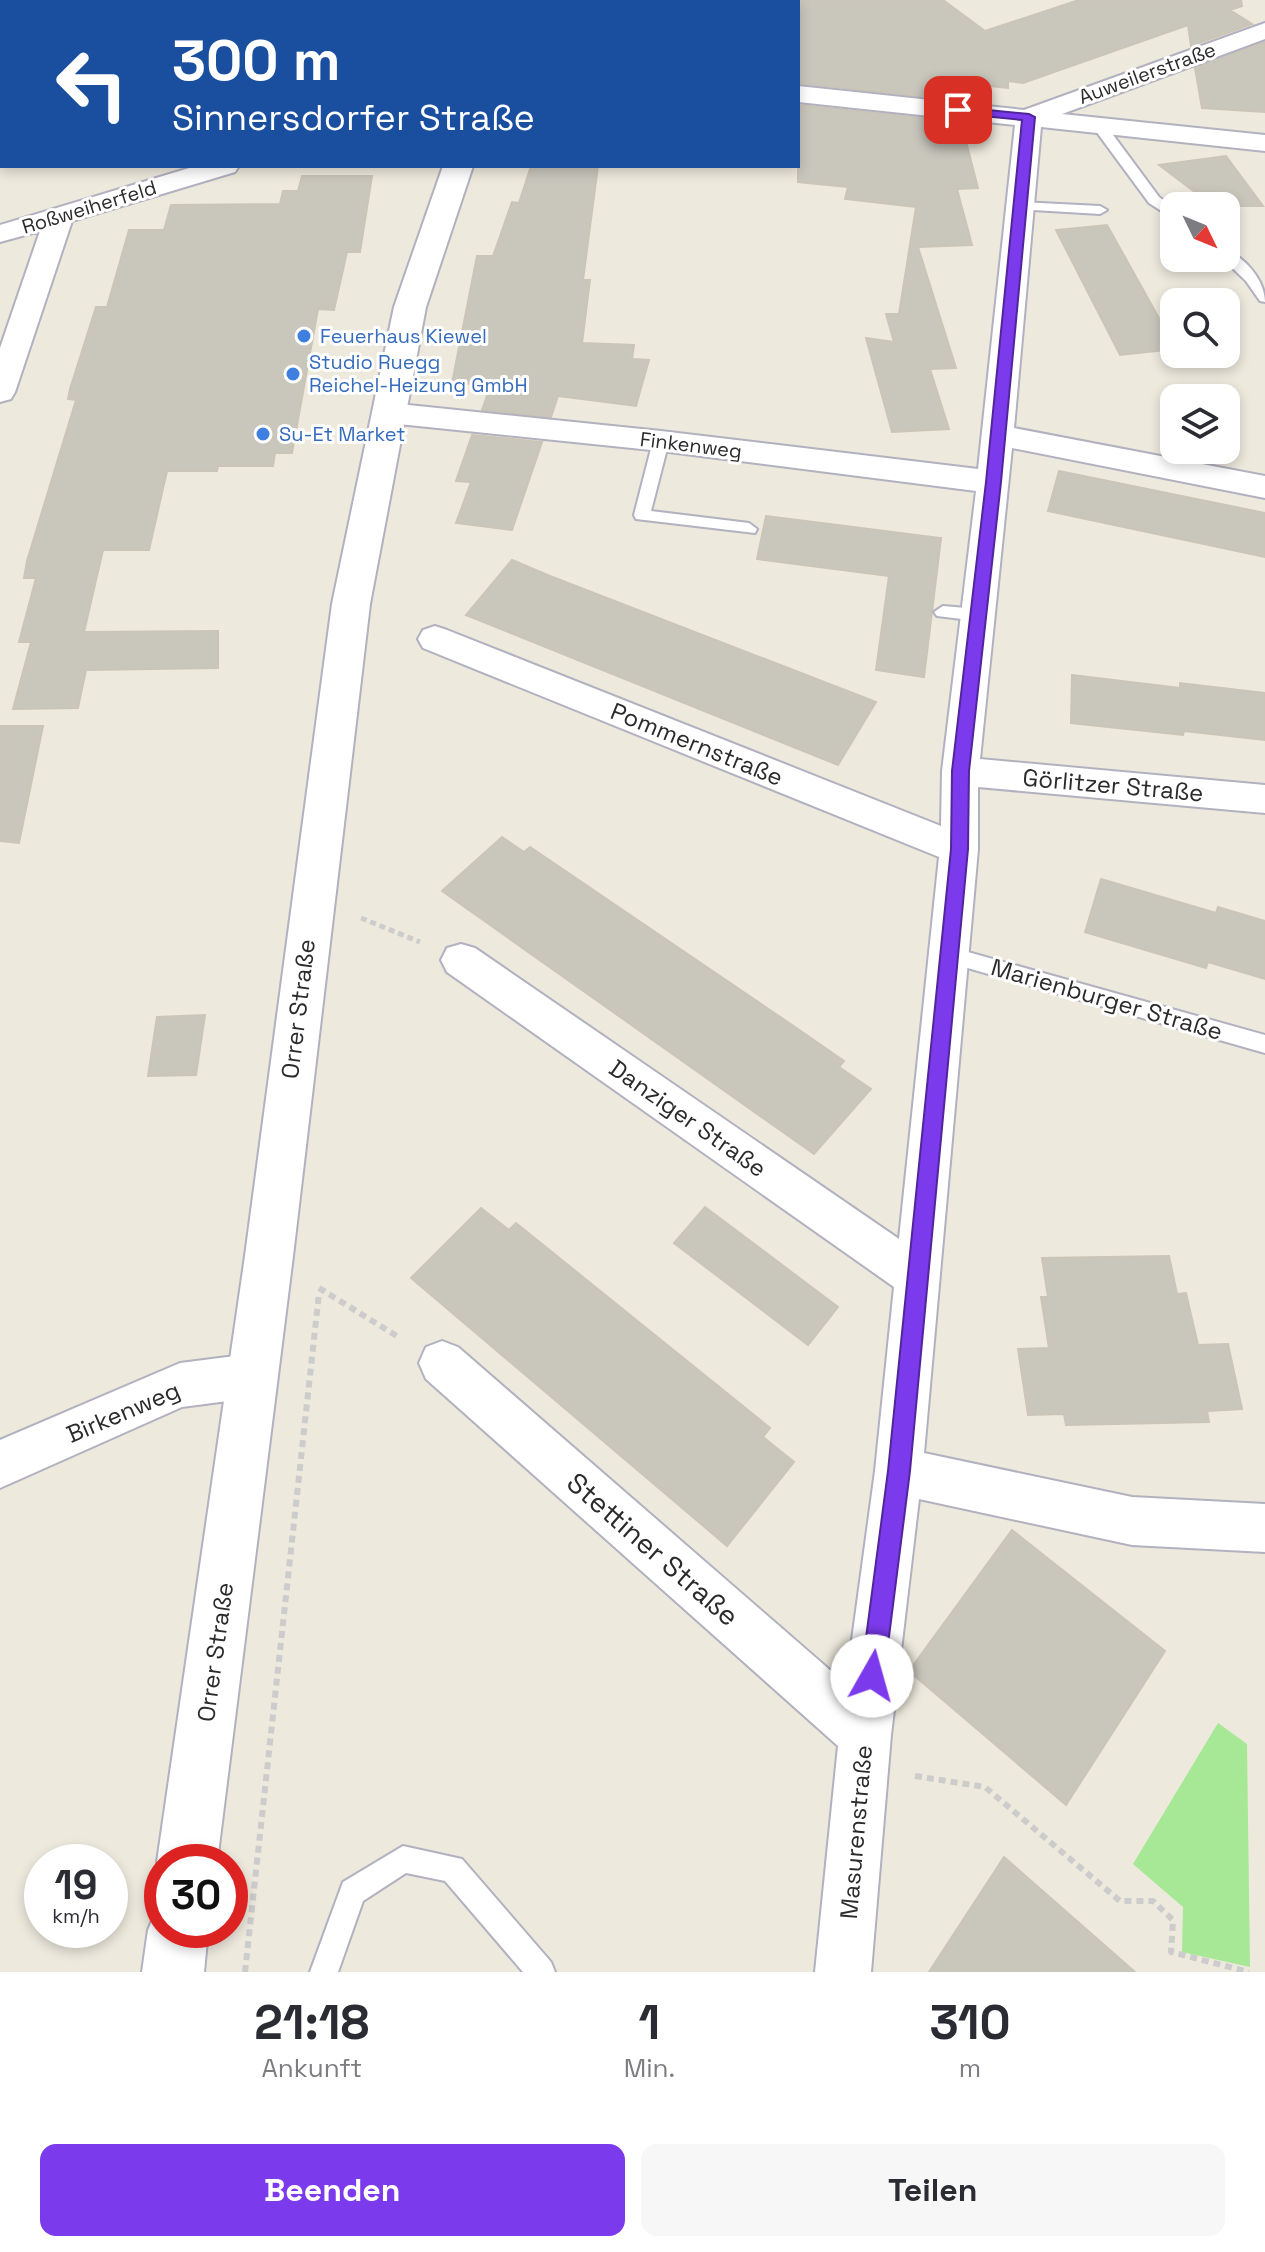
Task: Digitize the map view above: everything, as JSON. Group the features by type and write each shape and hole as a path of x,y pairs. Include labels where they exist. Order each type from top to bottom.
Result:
{"street":[{"name":"Auweilerstraße","path":"1029,117 1265,30"},
{"path":"800,94 1265,143"},
{"name":"Masurenstraße","path":"843,1972 863,1751 899,1471 950,955 959,849 960,614 993,482 1029,117"},
{"name":"Roßweiherfeld","path":"0,234 218,168"},
{"name":"Orrer Straße","path":"189,1844 351,604 410,307 457,168"},
{"path":"0,392 59,217"},
{"name":"Finkenweg","path":"389,413 661,441 993,482"},
{"path":"998,435 1265,487"},
{"name":"Pommernstraße","path":"435,639 959,849"},
{"name":"Görlitzer Straße","path":"960,771 1265,799"},
{"name":"Danziger Straße","path":"461,960 916,1276"},
{"name":"Stettiner Straße","path":"442,1363 863,1751"},
{"name":"Birkenweg","path":"0,1464 180,1385 251,1376"},
{"path":"899,1471 1132,1521 1265,1528"},
{"path":"173,1972 176,1948"}],"lane":[{"path":"1100,127 1160,204"},
{"path":"1020,206 1100,210"},
{"path":"1240,267 1265,298"},
{"path":"661,441 642,515 749,529"},
{"name":"Marienburger Straße","path":"950,955 1265,1044"},
{"path":"324,1972 353,1892 403,1859 452,1869 541,1972"}],"path":[{"path":"361,918 461,960"},
{"path":"319,1288 442,1363"},
{"path":"863,1751 985,1787 1120,1901 1153,1901 1173,1920 1171,1952 1249,1972"}],"green space":[{"path":"1218,1723 1247,1744 1250,1967 1182,1952 1183,1907 1133,1864"}],"building":[{"path":"800,0 943,0 985,31 1079,0 1241,0 1242,6 1230,10 1252,24 1191,46 1188,25 1023,83 1008,81 1008,88 950,82 955,100 800,83"},
{"path":"1265,42 1265,112 1202,108 1195,68"},
{"path":"800,105 961,122 978,188 957,189 972,245 918,247 956,368 930,369 949,429 892,432 866,338 894,342 886,314 899,314 916,207 845,199 848,187 798,182"},
{"path":"1226,156 1263,206 1240,206 1240,192 1195,192 1159,165"},
{"path":"530,168 598,168 583,280 590,280 582,343 634,345 632,359 649,360 636,406 558,396 551,417 482,410 491,385 452,383 477,256 493,256 512,202 519,203"},
{"path":"302,176 372,176 360,252 347,252 334,310 318,309 292,453 275,453 273,466 218,466 217,471 167,471 149,550 103,550 84,632 218,631 218,668 86,670 78,708 13,709 31,642 19,642 36,578 24,578 27,561 76,400 68,399 70,389 96,307 107,307 129,230 164,230 171,205 280,204 283,191 298,191"},
{"path":"1107,225 1160,320 1160,351 1120,355 1056,230"},
{"path":"472,435 542,442 512,530 456,523 471,482 456,481"},
{"path":"1059,471 1265,513 1265,557 1048,511"},
{"path":"766,516 941,538 924,677 876,670 889,576 757,559"},
{"path":"512,560 876,702 838,765 466,615"},
{"path":"1072,675 1180,688 1180,683 1265,693 1265,740 1071,723"},
{"path":"0,726 43,726 19,843 0,841"},
{"path":"502,837 524,852 530,847 795,1027 844,1061 839,1067 871,1089 814,1154 442,891"},
{"path":"1101,879 1216,913 1218,907 1265,921 1265,979 1208,962 1206,968 1085,932"},
{"path":"205,1015 196,1075 148,1076 157,1017"},
{"path":"705,1207 838,1307 808,1345 674,1243"},
{"path":"481,1208 509,1230 516,1223 770,1428 763,1437 794,1462 727,1546 411,1278"},
{"path":"1169,1256 1177,1294 1186,1293 1198,1345 1228,1344 1242,1409 1207,1411 1209,1422 1066,1425 1064,1414 1028,1415 1018,1349 1049,1348 1041,1297 1048,1297 1042,1258"},
{"path":"1012,1530 1165,1651 1066,1805 909,1671"},
{"path":"1004,1857 1135,1972 929,1972"}],"place":[{"name":"Feuerhaus Kiewel","path":"304,336"},
{"name":"Studio Ruegg Reichel-Heizung GmbH","path":"293,374"},
{"name":"Su-Et Market","path":"263,434"}],"route":[{"path":"872,1676 899,1471 950,955 959,849 960,771 993,482 1029,117 958,110"}]}
